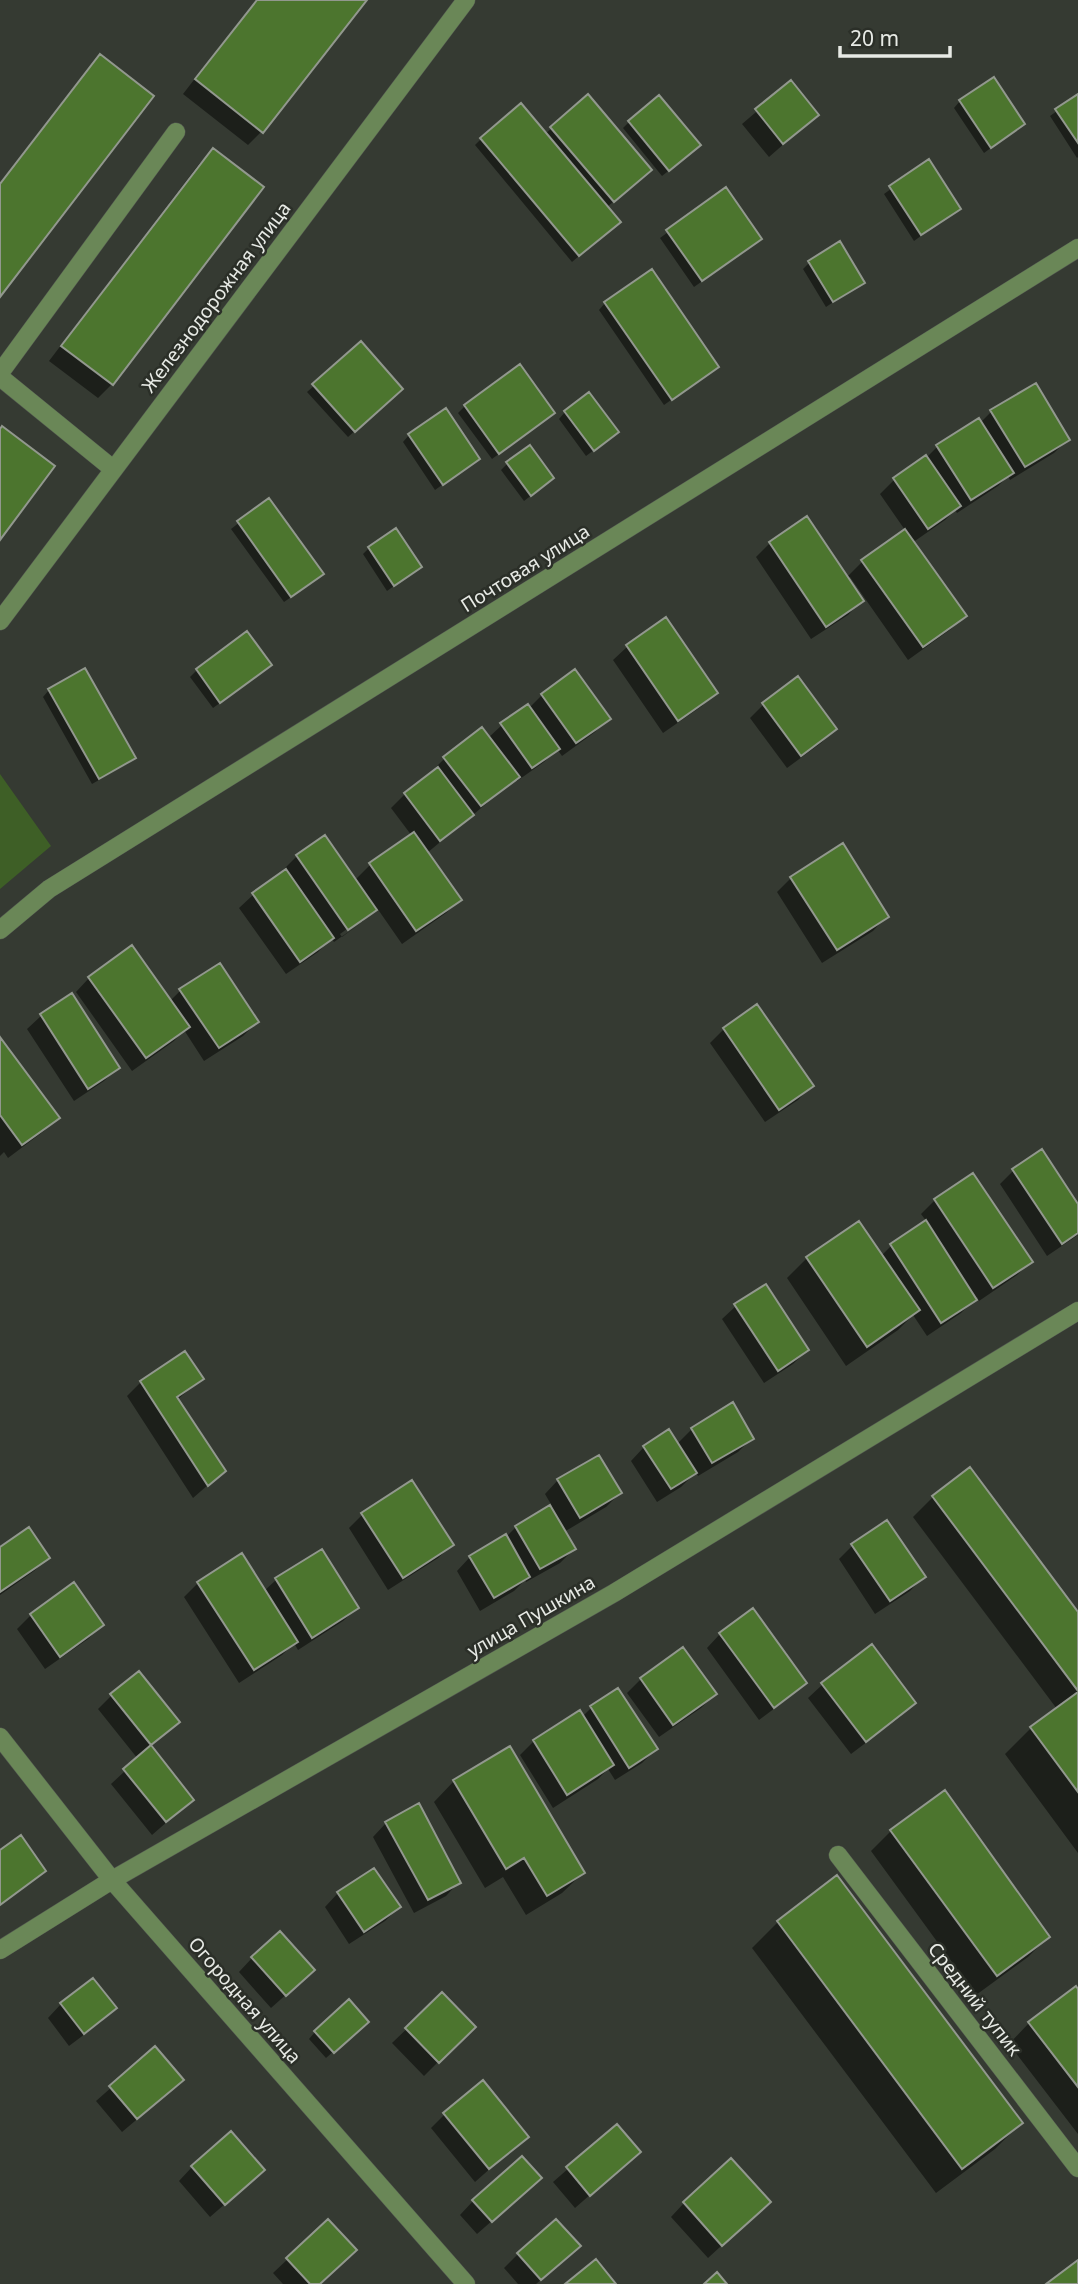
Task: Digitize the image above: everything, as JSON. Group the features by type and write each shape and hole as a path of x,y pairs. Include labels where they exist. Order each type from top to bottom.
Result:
{"street":[{"name":"Железнодорожная улица","path":"0,621 466,0"},
{"path":"113,469 0,375 176,132"},
{"name":"Почтовая улица","path":"0,930 49,889 1078,248"},
{"name":"улица Пушкина","path":"0,1950 112,1880 614,1593 1078,1311"},
{"name":"Огородная улица","path":"0,1737 112,1880 466,2284"},
{"name":"Средний тупик","path":"838,1855 1078,2168"}],"green space":[{"path":"0,774 51,846 0,889"}],"building":[{"path":"257,0 367,0 263,133 195,79"},
{"path":"100,54 154,96 0,297 0,184"},
{"path":"994,77 1025,124 991,148 959,100"},
{"path":"791,80 819,115 783,144 755,109"},
{"path":"588,94 652,170 614,202 550,127"},
{"path":"1078,94 1078,143 1055,109"},
{"path":"659,95 701,145 669,171 628,121"},
{"path":"521,103 621,222 579,256 480,138"},
{"path":"213,148 264,187 113,385 61,346"},
{"path":"929,159 961,209 921,235 889,186"},
{"path":"726,187 762,239 702,281 666,230"},
{"path":"840,241 865,283 833,302 808,261"},
{"path":"652,269 719,367 672,400 604,302"},
{"path":"361,341 403,389 355,432 312,384"},
{"path":"520,364 555,413 499,454 464,405"},
{"path":"1036,383 1070,440 1025,467 990,410"},
{"path":"589,392 619,432 594,451 564,411"},
{"path":"446,408 480,459 443,485 408,434"},
{"path":"979,418 1014,473 971,500 936,445"},
{"path":"2,426 55,466 0,540 0,429"},
{"path":"530,445 554,478 531,496 506,462"},
{"path":"926,455 961,506 928,529 893,478"},
{"path":"269,498 324,574 291,597 237,521"},
{"path":"807,516 864,601 826,627 769,542"},
{"path":"396,528 422,567 394,586 368,547"},
{"path":"905,529 967,616 923,647 861,560"},
{"path":"666,617 718,693 678,721 626,645"},
{"path":"247,631 272,665 220,703 196,669"},
{"path":"85,668 136,758 99,779 48,689"},
{"path":"575,669 611,719 576,743 541,694"},
{"path":"798,676 837,729 801,756 762,703"},
{"path":"528,704 560,749 532,768 500,723"},
{"path":"482,727 520,777 481,806 443,757"},
{"path":"438,767 474,815 440,841 404,793"},
{"path":"414,832 462,900 416,931 369,863"},
{"path":"325,835 377,910 348,930 296,855"},
{"path":"843,843 889,917 837,950 790,877"},
{"path":"286,869 334,938 300,962 252,893"},
{"path":"132,945 190,1027 146,1058 88,977"},
{"path":"220,963 259,1022 219,1048 179,989"},
{"path":"72,993 120,1068 88,1089 40,1014"},
{"path":"757,1004 814,1086 779,1110 723,1028"},
{"path":"0,1037 60,1118 22,1145 0,1115"},
{"path":"1042,1149 1078,1204 1078,1233 1062,1244 1012,1169"},
{"path":"973,1173 1033,1262 993,1288 934,1199"},
{"path":"926,1220 977,1300 941,1323 890,1244"},
{"path":"859,1221 920,1310 867,1347 806,1257"},
{"path":"766,1284 809,1350 778,1371 734,1304"},
{"path":"185,1351 204,1379 177,1397 226,1471 208,1486 140,1381"},
{"path":"733,1402 754,1439 712,1463 691,1428"},
{"path":"669,1429 697,1473 671,1489 643,1446"},
{"path":"599,1455 622,1493 580,1518 557,1479"},
{"path":"970,1467 1078,1612 1078,1691 932,1496"},
{"path":"412,1480 454,1545 403,1578 361,1513"},
{"path":"550,1505 576,1549 540,1569 515,1526"},
{"path":"887,1520 926,1577 890,1601 851,1544"},
{"path":"29,1527 50,1558 0,1592 0,1547"},
{"path":"506,1534 530,1577 494,1598 469,1556"},
{"path":"322,1549 359,1608 312,1638 275,1578"},
{"path":"242,1553 298,1642 254,1670 197,1582"},
{"path":"74,1582 104,1625 60,1657 30,1614"},
{"path":"753,1608 807,1683 774,1708 719,1633"},
{"path":"872,1644 916,1703 866,1742 821,1683"},
{"path":"683,1647 717,1694 673,1725 640,1678"},
{"path":"139,1671 180,1722 151,1745 110,1694"},
{"path":"618,1688 658,1749 629,1768 590,1706"},
{"path":"1078,1692 1078,1792 1030,1727"},
{"path":"580,1710 614,1765 567,1795 533,1740"},
{"path":"151,1745 194,1800 166,1822 123,1769"},
{"path":"510,1746 585,1873 547,1896 524,1858 506,1869 453,1780"},
{"path":"945,1790 1050,1937 997,1976 890,1830"},
{"path":"419,1803 461,1883 428,1900 385,1822"},
{"path":"21,1835 46,1871 0,1905 0,1850"},
{"path":"374,1868 401,1907 364,1932 337,1892"},
{"path":"837,1875 1023,2123 962,2169 777,1921"},
{"path":"280,1931 315,1970 286,1996 251,1957"},
{"path":"93,1978 117,2008 84,2034 60,2003"},
{"path":"1076,1986 1078,1989 1078,2087 1028,2022"},
{"path":"442,1992 476,2027 439,2063 405,2028"},
{"path":"349,1999 369,2022 334,2053 314,2031"},
{"path":"155,2046 184,2080 137,2119 109,2086"},
{"path":"483,2080 529,2137 489,2169 443,2113"},
{"path":"617,2124 641,2152 590,2196 566,2167"},
{"path":"231,2131 265,2170 225,2205 191,2166"},
{"path":"522,2156 542,2178 492,2222 472,2200"},
{"path":"731,2158 771,2202 722,2246 683,2202"},
{"path":"328,2219 357,2250 320,2284 310,2284 286,2258"},
{"path":"556,2219 581,2246 541,2280 517,2253"},
{"path":"596,2259 616,2284 565,2284"},
{"path":"1078,2260 1078,2284 1046,2284"},
{"path":"717,2272 727,2284 704,2284"}]}
